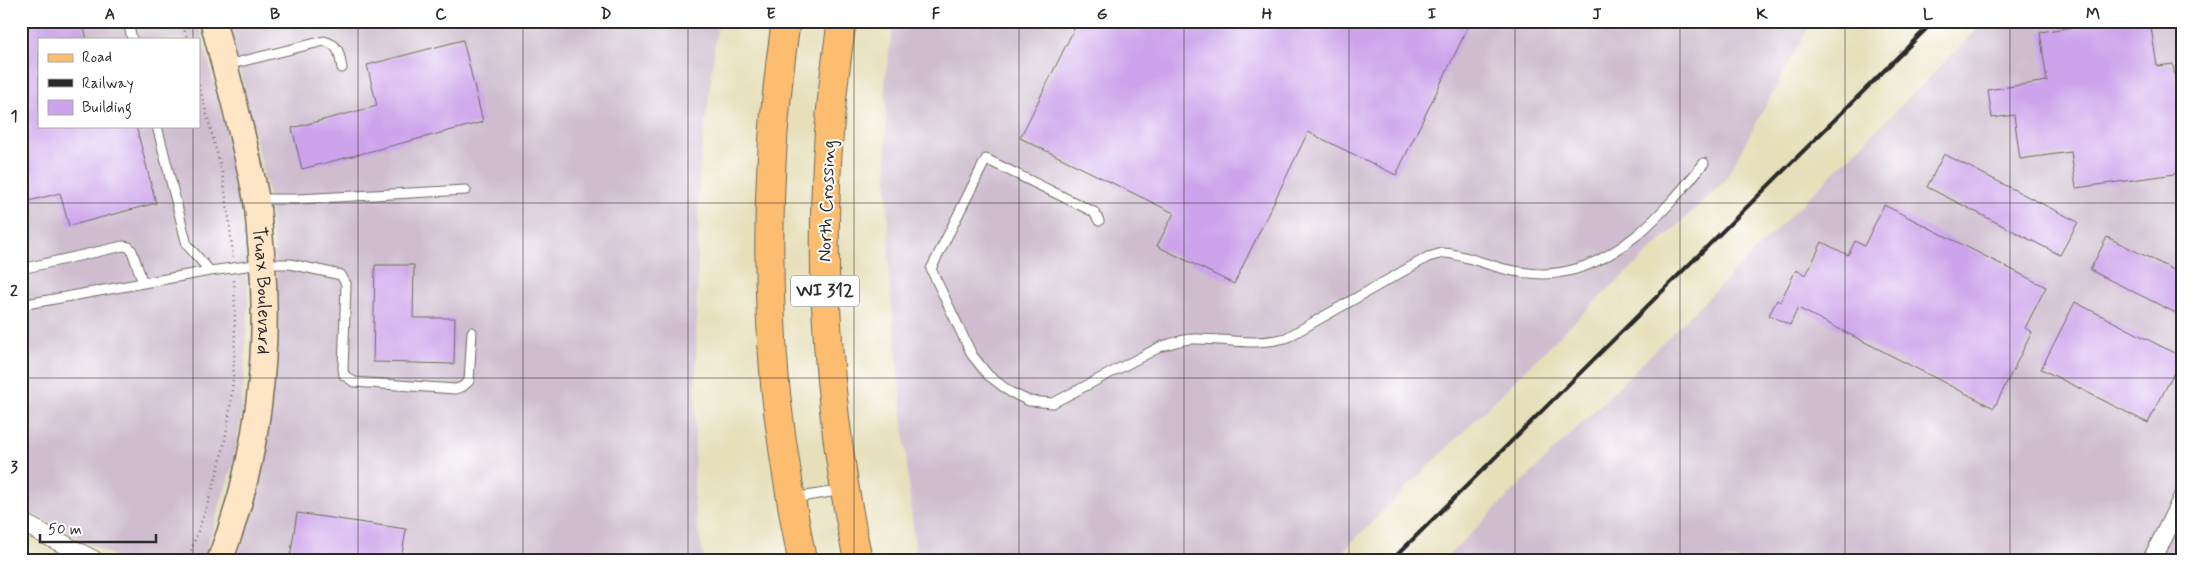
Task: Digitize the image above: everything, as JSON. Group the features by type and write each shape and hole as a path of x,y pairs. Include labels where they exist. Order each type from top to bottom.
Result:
{"main road":[{"name":"Truax Boulevard","path":"213,21 257,199 262,264 263,362 257,418 244,479 220,560"},
{"path":"786,21 779,70 771,175 770,283 776,384 791,499 802,560"},
{"name":"North Crossing","path":"842,21 834,72 825,178 825,281 830,385 843,490 858,560"}],"street":[{"path":"2152,560 2182,499"},
{"path":"21,522 94,560"}],"lane":[{"path":"128,21 132,38"},
{"path":"224,66 324,41 332,43 338,50 342,68"},
{"path":"158,128 187,245 210,271"},
{"path":"1099,221 1094,212 986,159 931,269 972,355 988,375 1010,392 1029,402 1053,403 1160,348 1192,339 1244,343 1268,342 1286,338 1428,257 1444,253 1508,270 1544,274 1579,268 1606,255 1641,233 1667,208 1704,163"},
{"path":"257,199 298,199 466,190"},
{"path":"21,269 123,246 129,247 132,252 143,284"},
{"path":"21,305 210,271 262,264 290,264 337,273 344,279 342,369 344,375 354,382 455,389 462,387 469,380 472,332"},
{"path":"791,499 843,490"}],"path":[{"path":"182,21 187,38"},
{"path":"188,560 222,458 230,405 235,331 234,268 229,218 222,172 200,89"}],"shaded area":[{"path":"21,21 198,21 228,137 241,205 245,240 248,305 242,412 233,464 203,560 121,560 21,508"},
{"path":"228,21 718,21 699,174 694,504 704,560 236,560 248,525 266,451 277,360 277,285 268,192"},
{"path":"894,21 1812,21 1724,182 1579,317 1334,560 916,560 889,276 885,78"},
{"path":"1986,21 2182,21 2182,560 1444,560"}],"building":[{"path":"21,21 82,21 87,38 38,38 38,128 137,128 156,203 69,226 60,193 21,203"},
{"path":"1078,21 1471,21 1396,175 1308,132 1234,284 1157,246 1174,213 1020,138"},
{"path":"2114,21 2150,21 2157,66 2173,64 2179,107 2182,107 2182,173 2076,188 2071,152 2020,159 2014,115 1992,118 1988,90 2047,81 2040,32"},
{"path":"463,40 483,122 302,169 292,128 377,106 367,65"},
{"path":"1944,154 2078,222 2060,255 1927,187"},
{"path":"1884,205 2046,287 2025,328 2032,332 1994,408 1798,308 1790,325 1769,315 1777,300 1780,302 1796,270 1806,275 1822,242 1848,255 1855,241 1864,246"},
{"path":"2107,237 2182,274 2182,316 2090,270"},
{"path":"375,265 414,265 413,318 455,318 454,364 373,362"},
{"path":"2075,302 2182,357 2148,423 2041,369"},
{"path":"297,513 406,529 401,560 290,558"}],"railway":[{"path":"1392,560 1934,21"}]}
